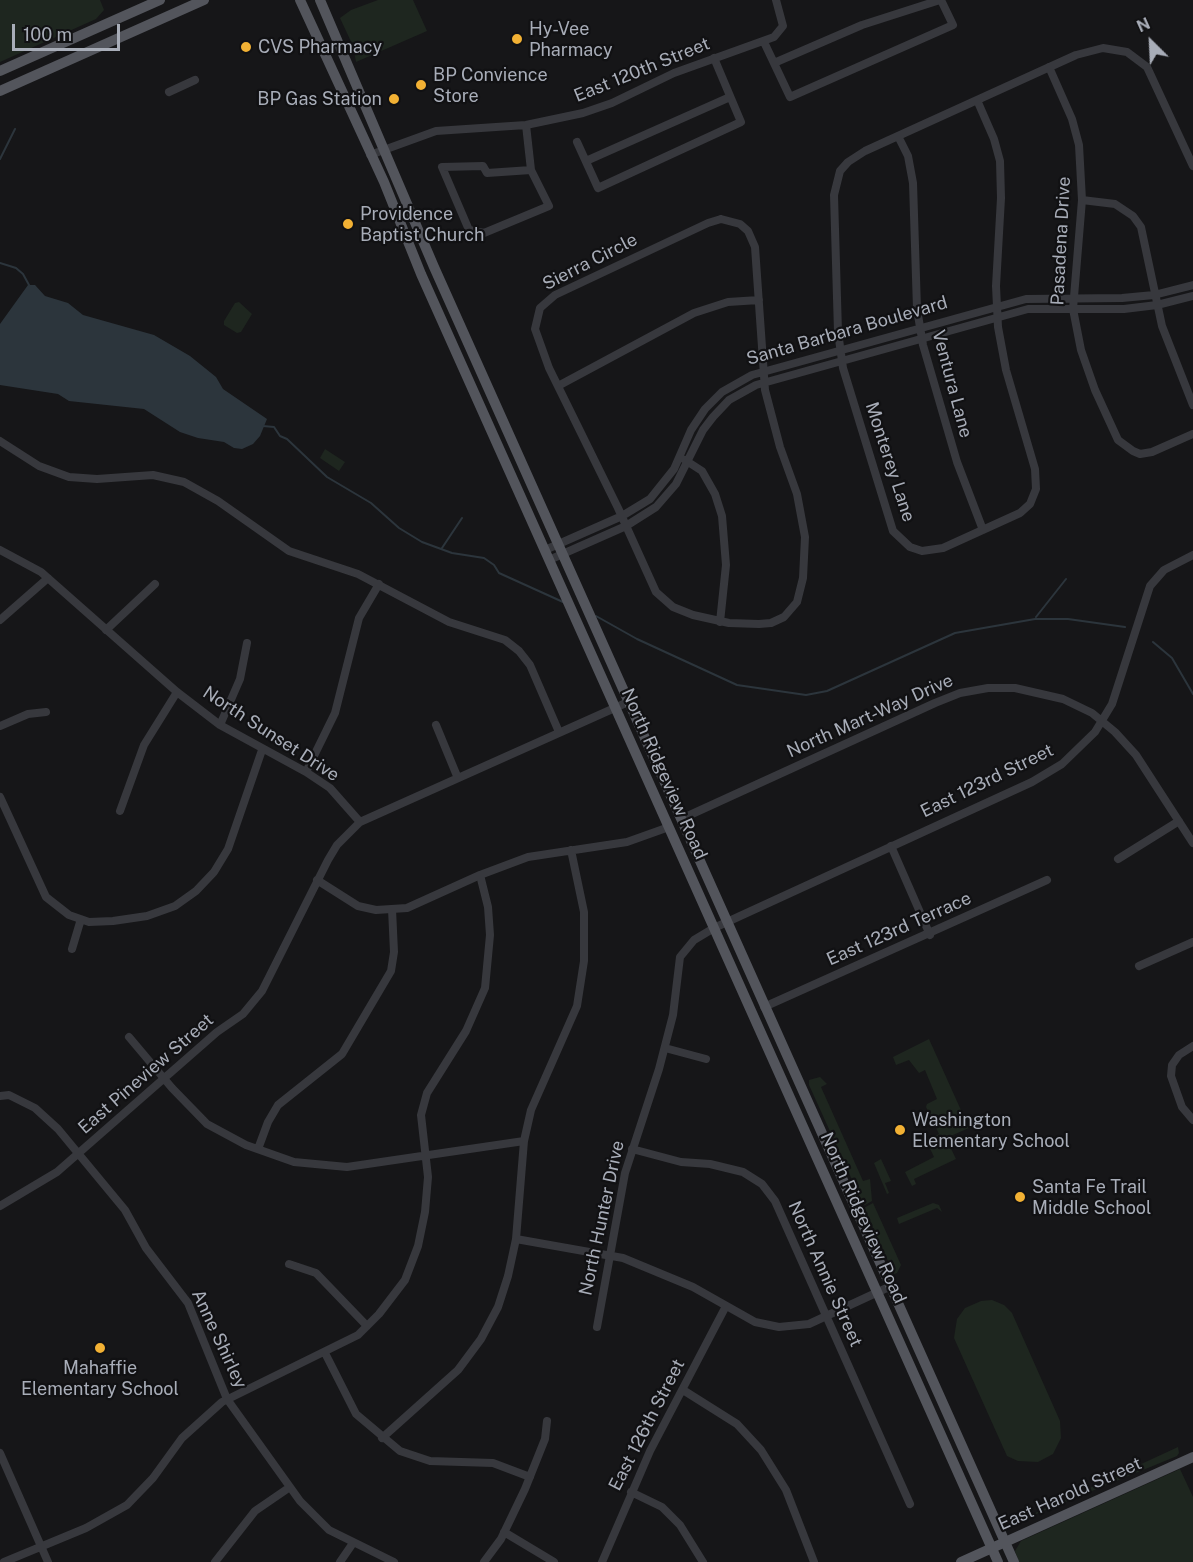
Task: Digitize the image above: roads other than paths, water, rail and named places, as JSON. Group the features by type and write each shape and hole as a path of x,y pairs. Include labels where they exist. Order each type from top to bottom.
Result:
{"main road":[{"path":"0,71 160,0"},
{"path":"0,91 204,0"},
{"name":"North Ridgeview Road","path":"300,0 998,1562"},
{"name":"North Ridgeview Road","path":"320,0 560,549 1014,1562"},
{"name":"East Harold Street","path":"961,1562 1193,1456"}],"street":[{"name":"East 120th Street","path":"370,154 436,131 526,125 584,113 714,58 774,38 782,30 776,0"},
{"path":"764,42 790,97 953,25 941,0 862,24 774,63"},
{"path":"1049,67 1095,48 1120,50 1135,56 1152,74 1193,166"},
{"path":"578,142 598,188 741,122 714,58"},
{"name":"Monterey Lane","path":"977,100 994,139 1000,168 997,306 1006,370 1037,477 1033,498 1025,509 1003,523 943,548 928,551 910,547 893,531 841,360 836,183 848,162 898,136 1049,67"},
{"name":"Pasadena Drive","path":"1049,67 1072,119 1079,146 1082,200 1073,309 1085,360 1118,440 1133,451 1145,453 1193,434"},
{"path":"169,92 195,80"},
{"path":"586,161 730,97"},
{"path":"526,125 531,170 549,207 484,233 469,230 442,167 483,166 487,173 531,170"},
{"name":"Ventura Lane","path":"898,136 908,156 913,183 917,309 922,338 957,462 982,530"},
{"path":"1082,200 1115,204 1125,209 1138,221 1145,238 1154,295 1167,344 1193,405"},
{"name":"Sierra Circle","path":"729,220 748,231 757,256 759,300 764,382 772,420 797,495 802,518 805,553 800,595 789,613 771,623 738,624 720,622 684,612 660,596 648,578 622,516 558,386 536,329 540,308 547,300 708,223 729,220"},
{"name":"Santa Barbara Boulevard","path":"547,555 622,516 657,492 680,457 693,426 711,403 739,381 764,371 1036,297 1105,300 1154,295 1193,285"},
{"name":"Santa Barbara Boulevard","path":"560,549 626,526 647,514 670,493 703,429 718,410 743,391 764,382 1038,308 1107,310 1157,305 1193,296"},
{"path":"558,386 694,313 728,302 759,300"},
{"path":"0,441 39,466 69,477 97,479 153,475 184,482 218,501 289,551 379,584 441,618 491,635 512,645 530,665 560,732"},
{"path":"680,457 702,471 710,482 719,505 724,527 726,566 720,622"},
{"name":"North Sunset Drive","path":"0,550 48,578 177,692 220,725 306,772 330,788 360,822"},
{"name":"East 123rd Street","path":"727,921 1052,771 1082,747 1102,722 1122,679 1150,586 1164,570 1193,555"},
{"path":"0,620 48,578"},
{"path":"106,630 155,584"},
{"path":"306,772 335,713 359,618 379,584"},
{"path":"220,725 240,679 247,643"},
{"name":"North Mart-Way Drive","path":"681,819 960,693 1006,688 1041,692 1082,708 1102,722 1136,755 1193,843"},
{"path":"120,811 144,745 177,692"},
{"path":"360,822 457,776 628,702"},
{"path":"0,726 28,714 46,712"},
{"path":"436,725 457,776"},
{"path":"0,797 46,897 69,915 81,919 113,921 147,916 175,906 196,891 214,872 228,849 262,750"},
{"path":"1118,860 1179,821"},
{"name":"East Pineview Street","path":"0,1206 57,1172 165,1080 217,1032 243,1014 262,991 317,880 342,841 360,822"},
{"path":"317,880 357,906 376,910 406,908 480,875 528,857 627,842 669,827"},
{"path":"891,846 930,935"},
{"path":"382,1438 458,1370 481,1339 501,1297 516,1239 524,1141 531,1110 577,1006 584,961 584,912 571,850"},
{"path":"3,1562 86,1528 127,1504 153,1478 182,1437 227,1399 358,1335 405,1280 417,1246 425,1212 428,1177 421,1115 427,1093 466,1031 485,988 490,935 488,907 480,875"},
{"name":"East 123rd Terrace","path":"764,1007 930,935 1047,880"},
{"path":"258,1149 268,1122 278,1105 342,1054 391,971 394,952 392,909"},
{"path":"72,949 81,919"},
{"name":"North Hunter Drive","path":"597,1327 608,1256 632,1149 673,1016 680,957 694,940 727,921"},
{"path":"1139,966 1193,942"},
{"path":"129,1037 165,1080 207,1124 258,1149 294,1162 347,1167 524,1141"},
{"path":"1193,1046 1179,1055 1172,1065 1171,1076 1182,1107 1193,1120"},
{"path":"665,1048 706,1059"},
{"name":"Anne Shirley","path":"0,1096 9,1095 35,1108 58,1129 125,1210 146,1248 188,1303 227,1399 290,1487 328,1530 394,1562"},
{"name":"North Annie Street","path":"632,1149 681,1162 710,1164 742,1172 762,1184 775,1201 910,1504"},
{"path":"516,1239 623,1258 660,1271 755,1322 779,1327 809,1324 891,1286"},
{"path":"289,1264 316,1273 367,1326"},
{"name":"East 126th Street","path":"603,1562 630,1492 726,1306"},
{"path":"325,1353 356,1414 400,1451 430,1461 492,1463 530,1477"},
{"path":"683,1390 737,1424 761,1450 786,1490 814,1562"},
{"path":"484,1562 504,1532 530,1477 545,1439 547,1421"},
{"path":"0,1453 48,1562"},
{"path":"215,1562 255,1511 290,1487"},
{"path":"630,1492 662,1507 680,1526 703,1562"},
{"path":"504,1532 554,1562"},
{"path":"340,1562 353,1543"}],"waterway":[{"path":"0,159 15,129"},
{"path":"0,263 16,268 23,274 29,285"},
{"path":"263,426 274,427 280,436 287,439 327,477 371,503 399,528 422,542 452,553 484,558 494,565 499,573 563,602"},
{"path":"442,548 462,518"},
{"path":"1036,617 1066,579"},
{"path":"596,616 637,639 737,685 806,695 827,691 955,633 1035,619 1068,619 1125,627"},
{"path":"1153,642 1172,658 1193,694"}],"place":[{"name":"Hy-Vee Pharmacy","path":"517,39"},
{"name":"CVS Pharmacy","path":"246,47"},
{"name":"BP Convience Store","path":"421,85"},
{"name":"BP Gas Station","path":"394,99"},
{"name":"Providence Baptist Church","path":"348,224"},
{"name":"Washington Elementary School","path":"900,1130"},
{"name":"Santa Fe Trail Middle School","path":"1020,1197"},
{"name":"Mahaffie Elementary School","path":"100,1348"}]}
